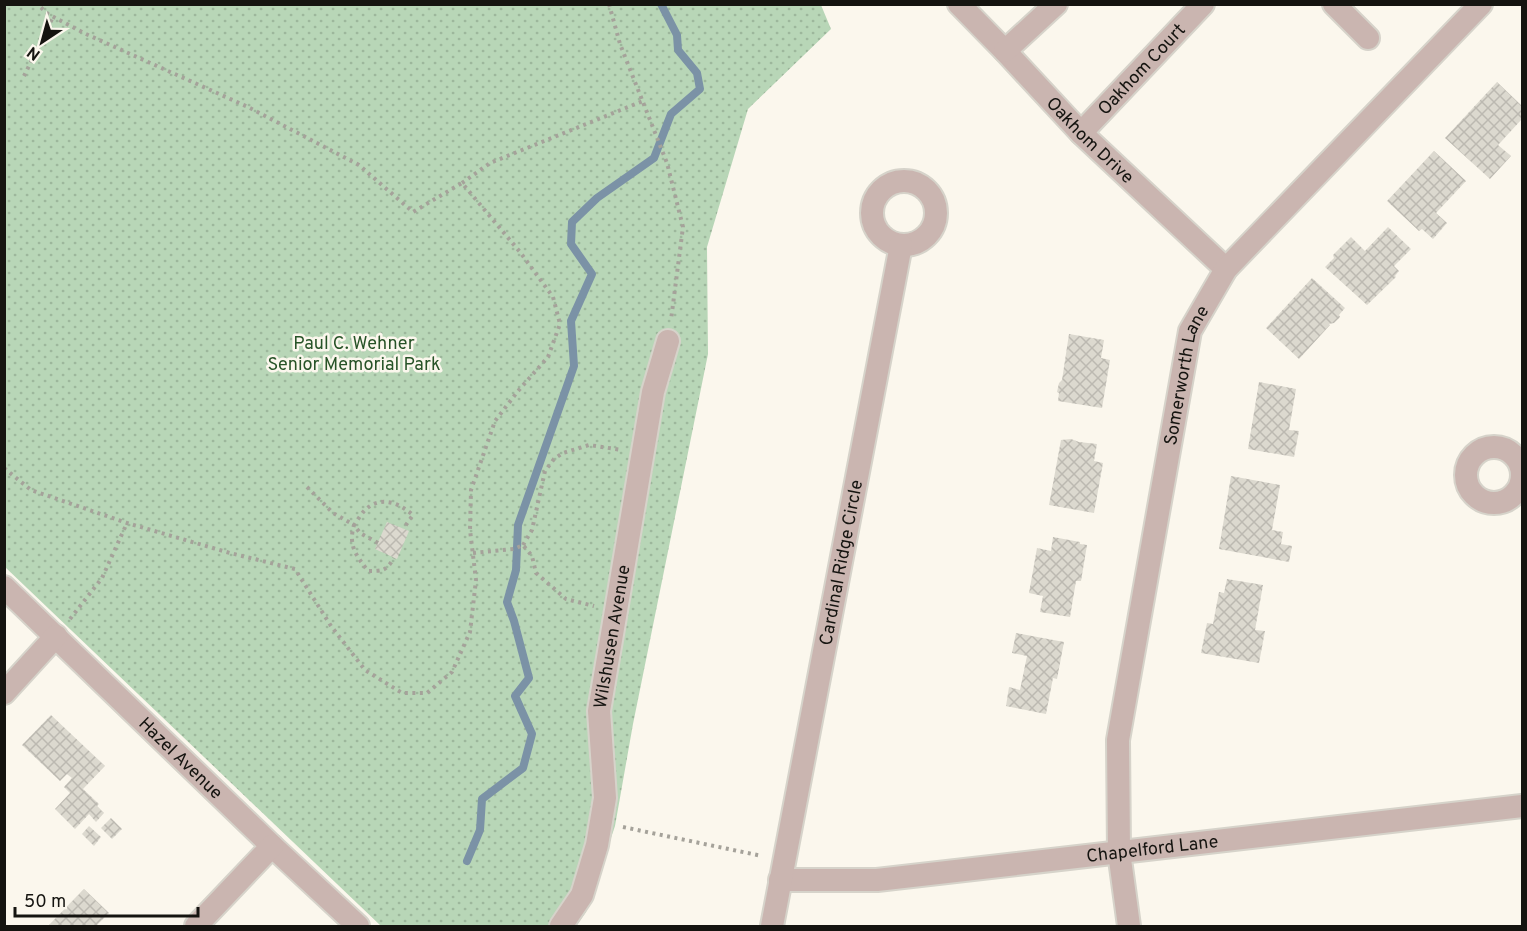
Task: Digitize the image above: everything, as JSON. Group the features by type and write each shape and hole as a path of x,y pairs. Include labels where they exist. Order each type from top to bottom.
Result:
{"street":[{"name":"Oakhom Drive","path":"959,4 1081,133 1226,269"},
{"path":"1005,51 1056,4"},
{"name":"Oakhom Court","path":"1081,133 1203,4"},
{"path":"1334,4 1368,38"},
{"name":"Somerworth Lane","path":"1129,927 1119,852 1118,740 1191,331 1226,269 1481,4"},
{"name":"Cardinal Ridge Circle","path":"772,927 901,245"},
{"name":"Wilshusen Avenue","path":"561,927 582,895 597,845 605,798 599,711 653,392 668,341"},
{"name":"Hazel Avenue","path":"4,587 358,927"},
{"path":"4,693 56,636"},
{"name":"Chapelford Lane","path":"782,870 878,880 1522,806"},
{"path":"196,927 272,846"}],"path":[{"path":"37,4 53,17 86,34 248,107 359,165 412,212 462,183 490,163 643,101"},
{"path":"609,4 620,44 667,163 683,227 668,341"},
{"path":"24,76 53,17"},
{"path":"4,468 31,490 127,523 295,569 331,626 365,670 402,693 427,693 452,672 471,632 476,580 470,530 471,490 495,421 548,357 560,324 553,297 520,252 462,183"},
{"path":"472,553 514,549 522,545 532,530 545,471 554,459 563,453 589,445 642,453"},
{"path":"307,487 333,513 354,525 360,534 378,543"},
{"path":"394,558 383,570 368,571 356,555 350,537 354,525 365,509 376,503 387,502 402,506 412,515 403,529"},
{"path":"56,636 102,578 127,523"},
{"path":"522,545 532,556 536,573 566,599 616,611"},
{"path":"601,823 782,870"}],"green space":[{"name":"Paul C. Wehner Senior Memorial Park","path":"4,5 821,5 831,29 748,109 707,247 708,354 633,724 615,826 586,912 576,926 381,926 5,567"}],"building":[{"path":"1497,82 1522,106 1522,119 1498,145 1511,156 1490,179 1445,138"},
{"path":"1434,151 1466,181 1436,213 1447,223 1433,239 1422,229 1419,231 1387,201"},
{"path":"1388,227 1411,249 1394,266 1399,271 1396,277 1367,305 1325,267 1334,258 1333,255 1351,237 1365,251"},
{"path":"1312,278 1345,308 1339,315 1340,317 1334,323 1329,324 1299,359 1266,328"},
{"path":"1069,334 1104,340 1101,358 1110,360 1102,408 1058,401 1059,393 1057,392 1062,380"},
{"path":"1259,382 1296,389 1289,430 1299,431 1294,457 1248,449"},
{"path":"1071,439 1097,444 1094,461 1103,463 1094,513 1049,505 1061,440"},
{"path":"1231,476 1280,485 1272,530 1283,532 1281,544 1292,546 1289,562 1219,549"},
{"path":"387,522 409,531 397,559 375,549"},
{"path":"1053,537 1087,545 1081,581 1076,581 1070,617 1040,612 1043,596 1029,593 1037,548 1051,551"},
{"path":"1227,579 1263,585 1255,630 1265,631 1259,663 1201,653 1207,623 1213,624 1219,592 1224,593"},
{"path":"1016,633 1064,642 1057,679 1053,678 1046,714 1006,706 1009,687 1020,690 1027,656 1012,653"},
{"path":"51,715 105,766 83,789 99,804 97,806 104,813 96,822 89,814 75,829 55,809 70,793 64,787 72,778 67,774 60,781 22,745"},
{"path":"111,818 122,829 112,839 101,828"},
{"path":"89,826 101,837 94,846 82,834"},
{"path":"84,889 109,913 96,926 48,926"}],"waterway":[{"path":"467,861 480,830 482,799 523,768 532,734 515,696 529,678 507,602 516,570 518,525 574,366 571,321 592,274 571,244 572,222 597,198 654,158 671,114 700,89 697,73 678,50 677,35 661,4"}]}
